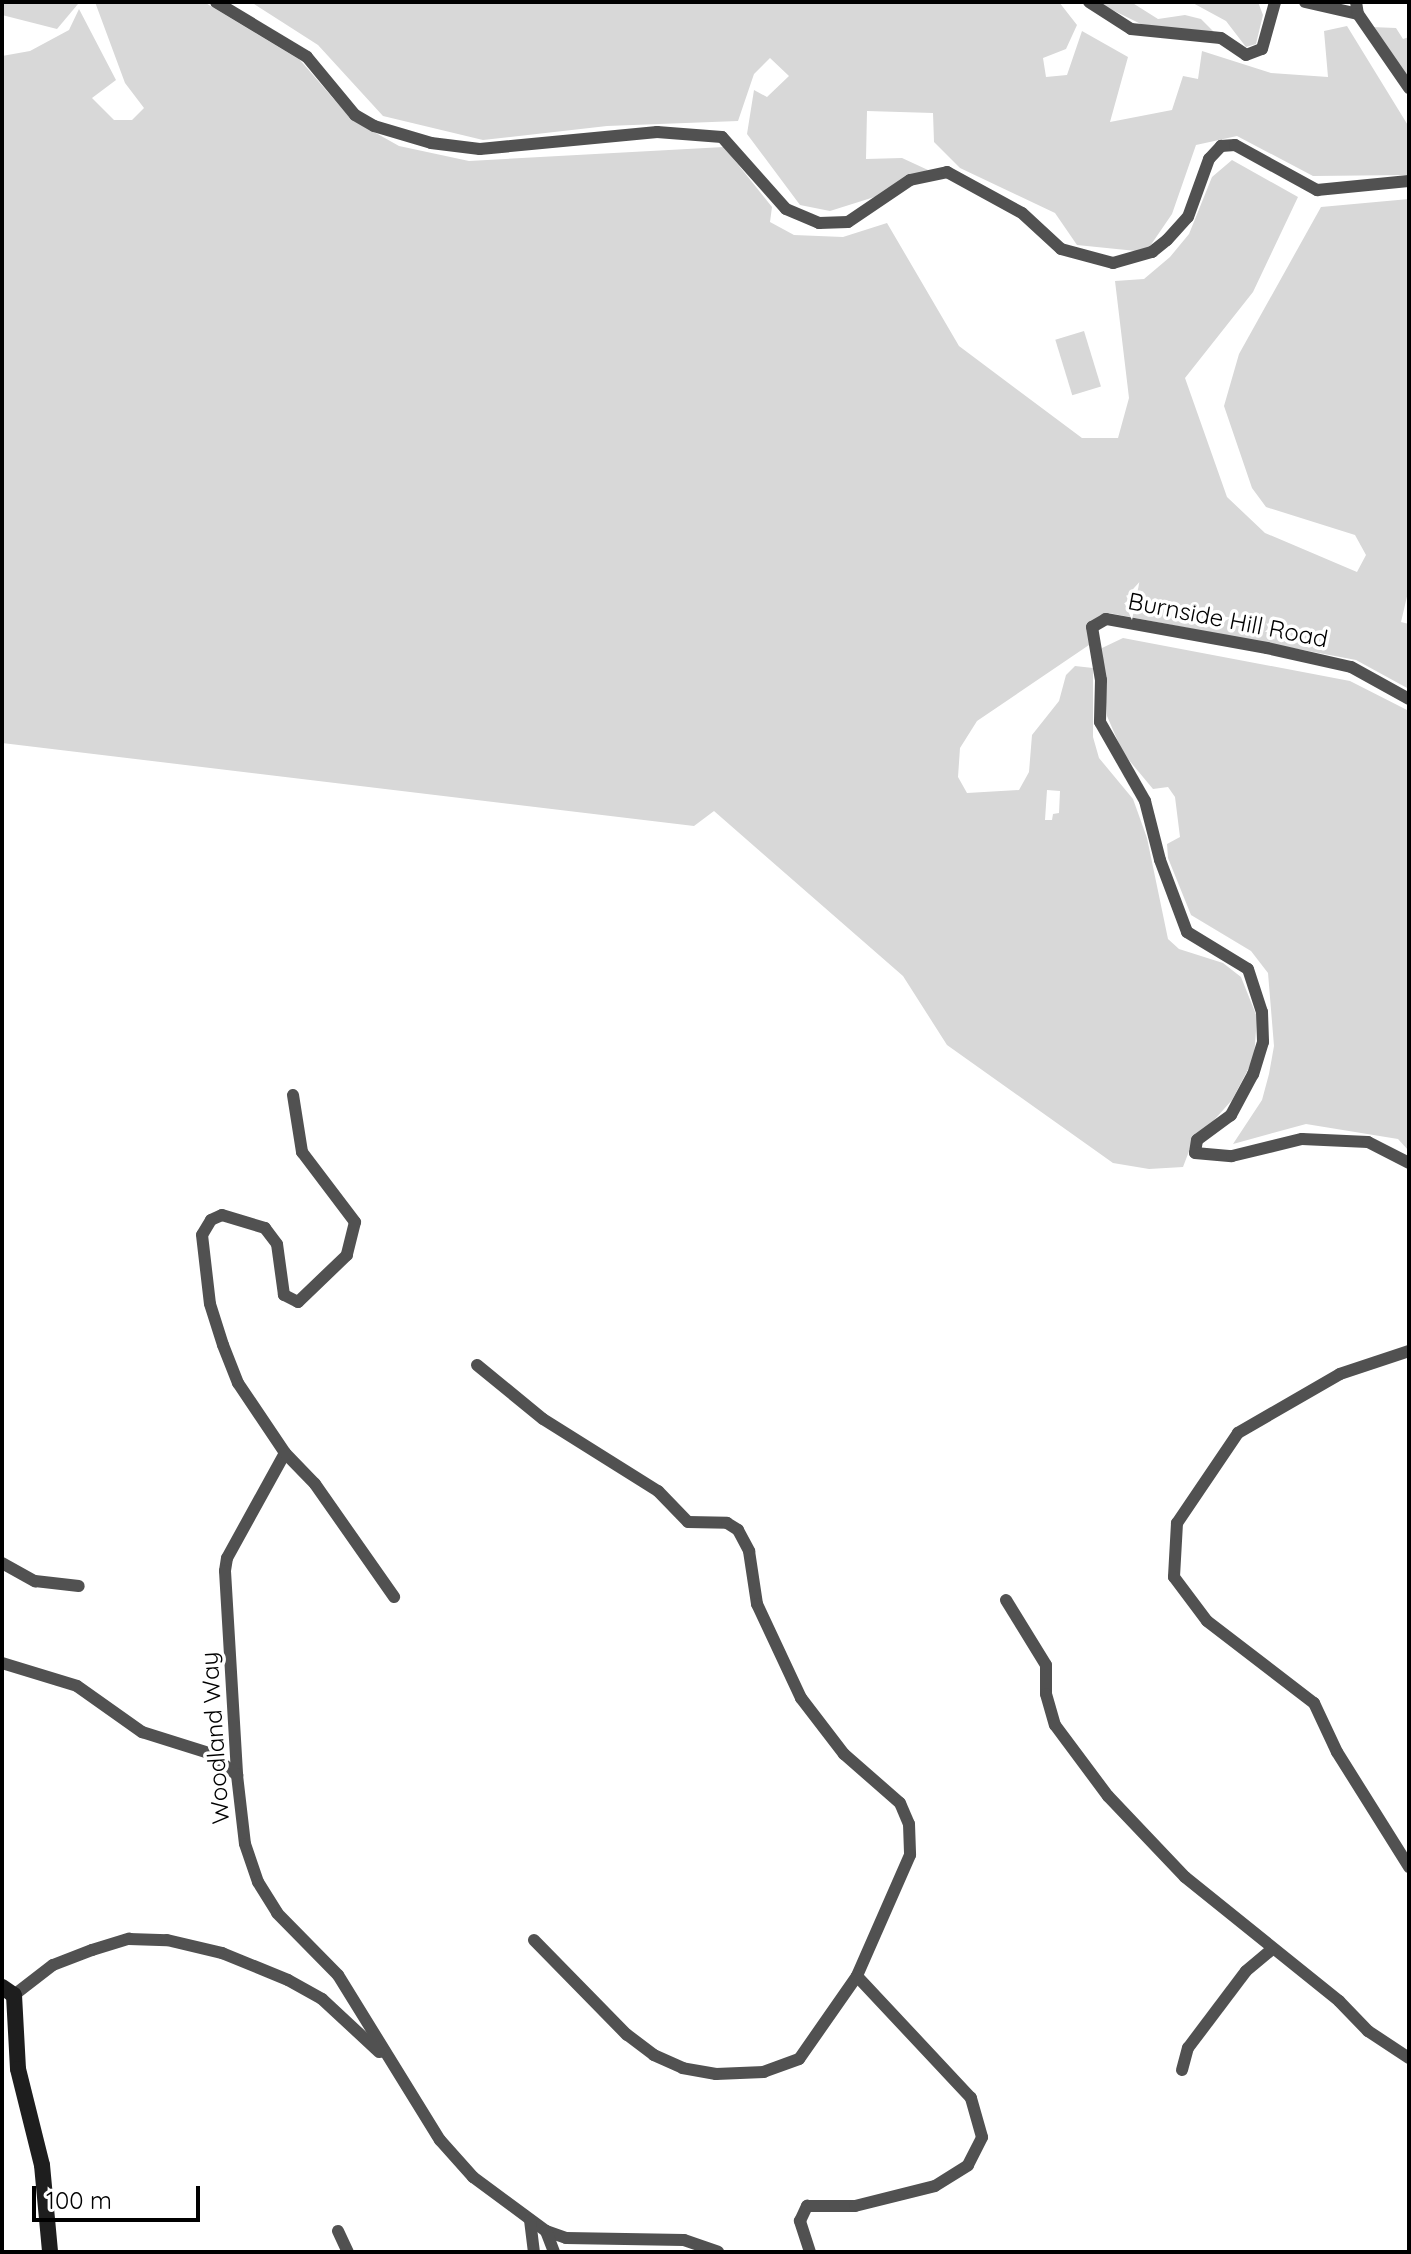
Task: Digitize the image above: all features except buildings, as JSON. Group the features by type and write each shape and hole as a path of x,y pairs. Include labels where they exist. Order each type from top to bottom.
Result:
{"main road":[{"path":"8,1991 18,2069 42,2165 50,2252"}],"street":[{"path":"216,2 307,57 355,115 374,126 431,143 480,149 657,132 722,137 734,143 786,209 819,223 848,222 910,180 947,172 1022,213 1061,249 1113,263 1152,252 1167,240 1188,217 1209,159 1221,146 1235,145 1317,190 1409,181"},
{"path":"1089,2 1131,29 1221,38 1246,55 1262,49 1275,2"},
{"path":"1305,2 1357,8 1409,88"},
{"name":"Burnside Hill Road","path":"1409,699 1351,667 1267,648 1106,619 1092,627 1101,680 1100,722 1145,801 1160,860 1187,932 1248,969 1262,1012 1263,1042 1253,1074 1231,1115 1197,1140 1195,1153 1232,1156 1302,1139 1328,1140 1368,1142 1409,1163"},
{"path":"293,1095 302,1152 351,1214 353,1244 313,1293 298,1302 284,1295 277,1244 265,1228 222,1215 211,1220 202,1235 210,1304 238,1383 285,1453 315,1484 394,1597"},
{"path":"1409,1351 1340,1374 1238,1433 1177,1523 1174,1577 1207,1621 1314,1703 1337,1752 1409,1867"},
{"path":"477,1365 543,1419 658,1491 688,1522 727,1523 738,1530 749,1551 757,1604 801,1698 844,1754 900,1803 909,1824 910,1855 857,1976 799,2059 764,2072 716,2074 683,2068 627,2035 534,1940"},
{"name":"Woodland Way","path":"285,1453 225,1571 237,1775 245,1844 258,1882 277,1913 338,1975 387,2060 448,2149 473,2177 546,2231 576,2239 684,2240 718,2252"},
{"path":"2,1563 35,1581 79,1586"},
{"path":"1006,1600 1046,1665 1046,1694 1055,1725 1108,1796 1185,1877 1271,1950 1339,2001 1368,2031 1409,2058"},
{"path":"2,1663 77,1686 142,1732 209,1753 237,1775"},
{"path":"8,1991 53,1965 92,1950 129,1939 167,1940 222,1953 288,1980 322,1999 387,2060"},
{"path":"1182,2070 1188,2048 1246,1971 1271,1950"},
{"path":"810,2252 800,2221 807,2206 855,2206 935,2186 968,2165 982,2137 971,2098 857,1976"},
{"path":"530,2220 534,2252"},
{"path":"338,2231 348,2252"},
{"path":"546,2231 554,2252"}],"shaded area":[{"path":"2,2 78,4 57,29 2,15"},
{"path":"95,2 204,2 300,60 351,119 399,146 469,161 724,147 772,207 770,222 794,235 843,237 887,223 959,346 1082,438 1118,438 1129,398 1115,281 1144,279 1170,257 1189,234 1212,177 1232,160 1298,197 1253,292 1185,378 1227,497 1265,533 1357,572 1366,555 1355,535 1266,507 1252,488 1224,406 1239,354 1321,207 1409,199 1409,588 1401,622 1409,624 1409,689 1356,660 1109,613 1090,622 1089,645 977,721 960,748 958,777 967,793 1019,790 1029,772 1032,735 1059,701 1066,675 1075,666 1093,668 1093,737 1099,758 1133,799 1147,838 1168,939 1179,949 1223,963 1241,977 1257,1017 1254,1058 1232,1100 1191,1146 1183,1167 1149,1169 1113,1163 947,1045 903,976 714,811 694,826 2,743 2,56 30,51 69,30 79,9 116,80 92,98 114,120 132,120 144,108 125,83","holes":["1047,790 1060,791 1059,813 1053,814 1052,820 1045,820"]},
{"path":"251,2 1059,2 1077,25 1066,49 1043,58 1046,77 1067,75 1082,31 1128,57 1110,122 1172,110 1183,76 1198,79 1202,51 1271,73 1328,77 1324,31 1347,26 1409,127 1409,175 1313,176 1237,136 1196,145 1172,214 1146,252 1077,245 1055,213 960,168 934,142 933,113 867,111 866,159 902,158 941,176 830,211 800,205 747,134 754,90 767,97 789,76 770,58 754,74 738,121 607,126 483,140 383,116 318,45"},
{"path":"1096,2 1131,2 1158,19 1185,15 1201,19 1215,33 1145,26"},
{"path":"1191,2 1258,2 1263,15 1256,44 1246,47 1226,21"},
{"path":"1371,27 1396,28 1403,39 1409,37 1409,83"},
{"path":"1084,331 1101,386 1072,395 1055,340"},
{"path":"1123,638 1350,681 1409,711 1409,1151 1398,1139 1306,1124 1233,1144 1262,1100 1269,1074 1274,1046 1268,973 1251,951 1191,915 1168,858 1167,844 1180,837 1175,797 1168,787 1153,789 1123,753 1107,716 1102,648"}]}
